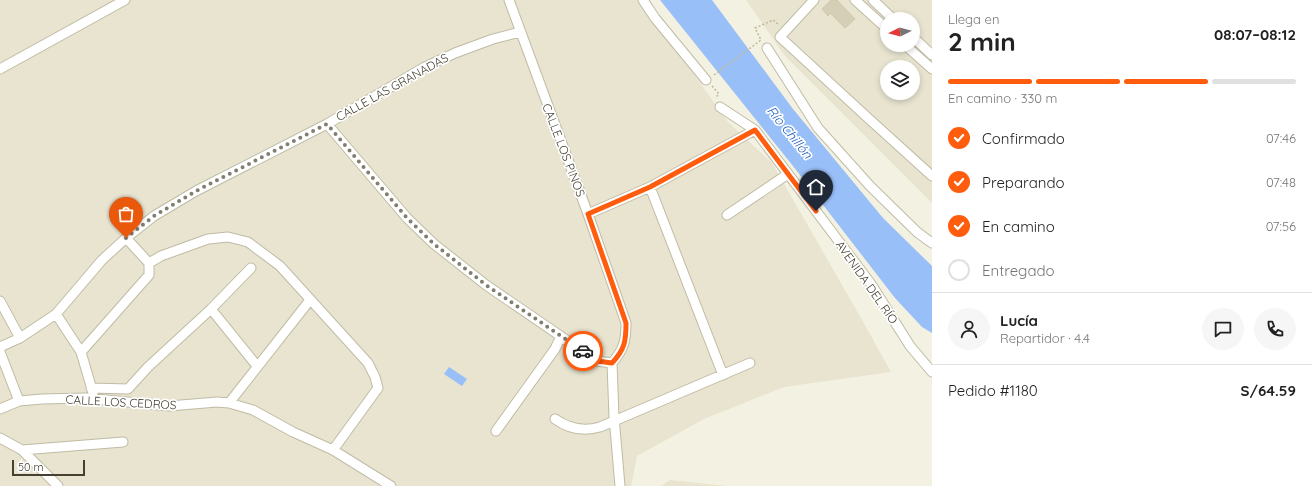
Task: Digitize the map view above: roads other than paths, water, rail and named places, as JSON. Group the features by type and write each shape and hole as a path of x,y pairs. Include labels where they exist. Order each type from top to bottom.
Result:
{"street":[{"path":"0,69 125,0"},
{"name":"CALLE LOS PINOS","path":"509,0 588,214 626,323 626,339 622,350 612,363"},
{"path":"643,0 655,18 708,79"},
{"path":"814,0 780,37 932,176"},
{"path":"855,0 880,23"},
{"path":"873,0 886,12"},
{"name":"CALLE LAS GRANADAS","path":"0,347 20,338 56,314 102,260 126,238 154,216 196,191 327,124 431,64 455,53 493,39 520,32"},
{"path":"920,43 932,54"},
{"path":"764,44 818,128 870,186 917,232 932,243"},
{"path":"913,52 932,69"},
{"name":"AVENIDA DEL RÍO","path":"720,107 755,130 871,284 910,346 932,372"},
{"path":"327,124 407,218 434,244 486,285 597,361 612,363 620,486"},
{"path":"588,214 650,187 755,130"},
{"path":"726,215 788,174"},
{"path":"650,187 723,375"},
{"path":"149,263 161,256 208,239 228,237 248,242 280,266 368,363 375,377 378,388 333,450"},
{"path":"81,352 149,275 149,263 126,238"},
{"path":"91,388 128,389 148,367 251,268"},
{"path":"229,403 310,300"},
{"path":"0,301 20,338"},
{"path":"210,309 257,366"},
{"path":"56,314 81,352 94,400"},
{"path":"496,432 555,349 561,336"},
{"path":"0,352 19,401"},
{"path":"555,419 572,428 586,430 600,427 750,363"},
{"name":"CALLE LOS CEDROS","path":"0,409 19,401 49,398 86,398 94,400 169,406 217,402 229,403 254,410 293,432 333,450 391,486"},
{"path":"0,438 22,450 53,484"},
{"path":"22,450 123,442"}],"water":[{"name":"Río Chillón","path":"660,0 712,0 793,109 883,218 932,266 932,333 922,327 895,298 793,166"},
{"path":"449,367 467,379 462,386 444,374"}]}
